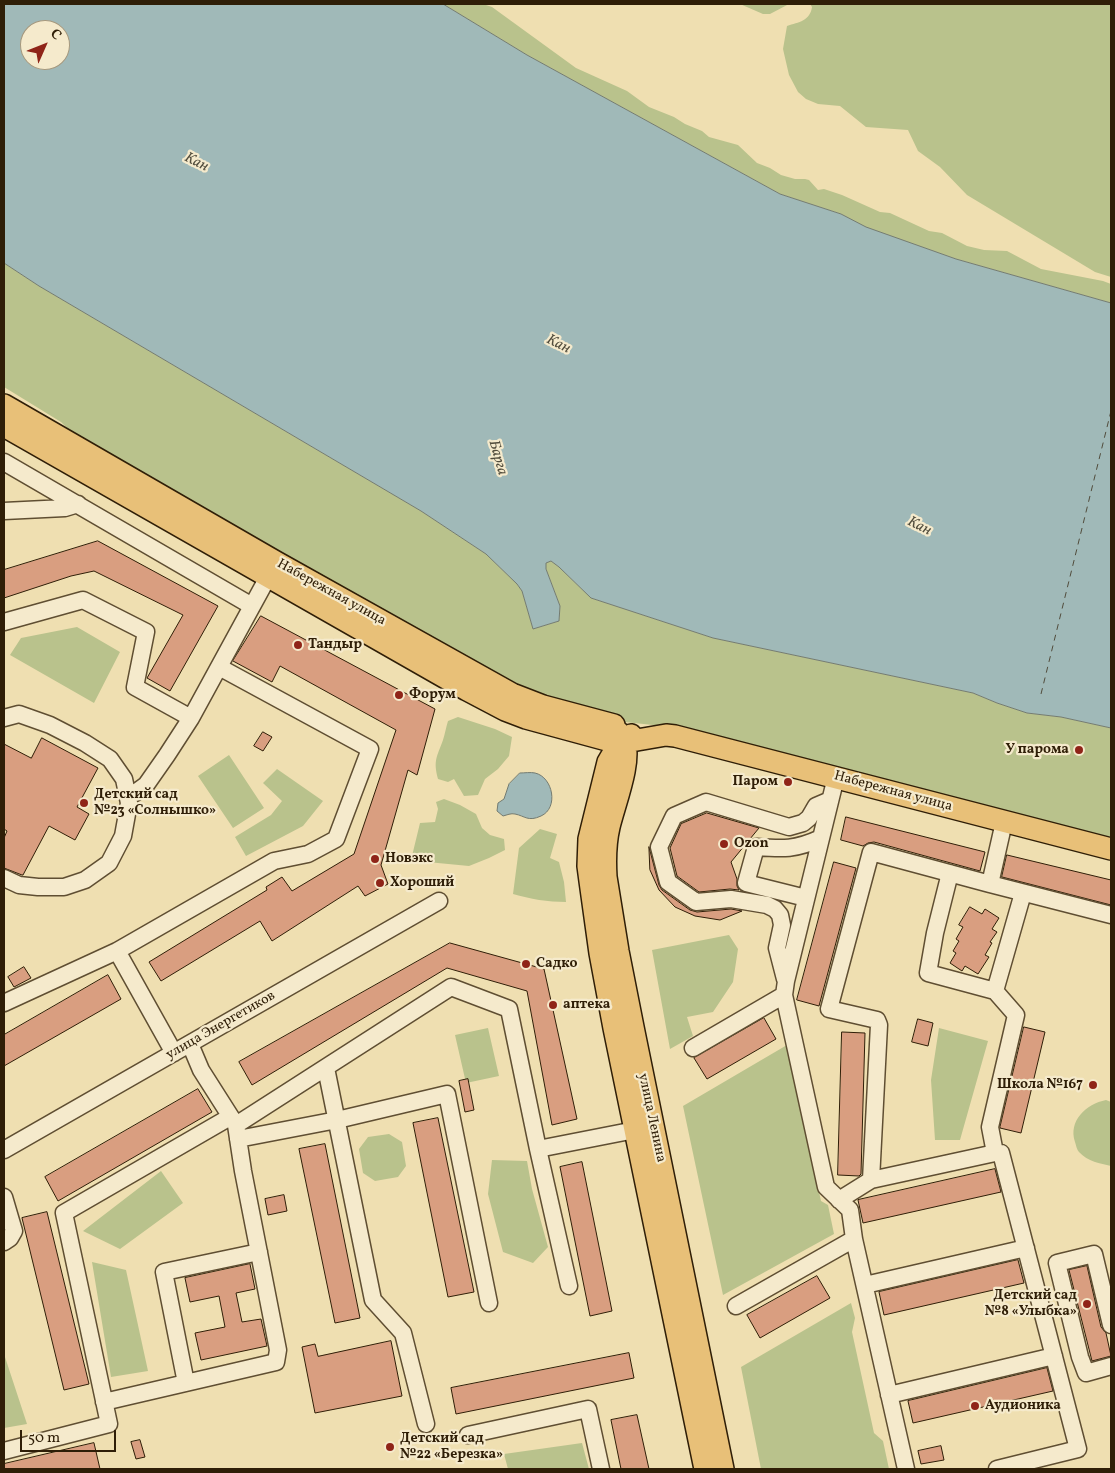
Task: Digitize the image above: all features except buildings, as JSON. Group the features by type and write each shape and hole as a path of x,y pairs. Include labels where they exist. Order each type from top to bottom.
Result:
{"main road":[{"name":"Набережная улица","path":"4,405 498,706 526,718 607,740 637,740 661,734"},
{"name":"Набережная улица","path":"4,426 512,694 543,706 601,722 661,734 836,777 1111,849"},
{"path":"601,722 616,730 623,741"},
{"name":"улица Ленина","path":"577,733 596,748 604,769 604,781"},
{"name":"улица Ленина","path":"625,766 634,750 640,744 661,734"},
{"name":"улица Ленина","path":"705,1469 600,954 589,874 589,839 608,762 612,752 623,741 627,750 625,766 606,842 605,865 609,897 633,1027 723,1469"}],"street":[{"path":"4,462 252,606"},
{"path":"4,511 65,508 78,504"},
{"path":"127,795 135,793 146,785 191,718 272,569"},
{"path":"4,622 83,600 146,632 135,687 191,718"},
{"path":"4,1004 117,951 274,861 308,854 336,839 370,749 219,667"},
{"path":"4,718 19,714 50,725 110,759 124,779 129,803 123,836 109,863 85,880 64,887 38,887 19,885 4,878"},
{"path":"693,1048 785,988 836,777"},
{"path":"830,800 816,806 809,818 803,823 789,827 706,802 674,816 659,847 668,882 696,902 731,900 767,905 775,909 780,915 782,925 777,948 826,1187 850,1210 854,1238 906,1469"},
{"path":"990,884 1004,822"},
{"path":"806,898 746,883 756,847 782,849 804,846 821,838"},
{"path":"871,1180 879,1024 877,1020 829,1010 871,852 1111,915"},
{"path":"950,873 935,933 928,973 995,991 1016,1014 990,1127 995,1153"},
{"path":"995,991 1023,893"},
{"name":"улица Энергетиков","path":"4,1150 439,901"},
{"path":"117,951 174,1053"},
{"path":"4,1451 109,1424 64,1213 235,1127 452,987 509,1009 569,1286"},
{"path":"104,1402 276,1362 278,1350 235,1127 201,1070 190,1044"},
{"path":"326,1068 373,1300 403,1333 426,1424"},
{"path":"235,1127 337,1120 448,1094 489,1303"},
{"path":"538,1149 635,1130"},
{"path":"839,1200 871,1180 1001,1153 1078,1449 997,1469"},
{"path":"4,1197 14,1232 4,1242"},
{"path":"736,1306 854,1238"},
{"path":"865,1284 1026,1248"},
{"path":"186,1383 164,1272 259,1252"},
{"path":"1111,1325 1094,1254 1057,1263 1080,1357 1086,1373 1111,1366"},
{"path":"889,1395 1055,1360 1080,1357"},
{"path":"468,1435 588,1409 601,1469"}],"green space":[{"path":"443,4 483,4 492,7 576,68 627,91 649,107 702,131 709,137 738,145 757,163 781,175 809,180 818,190 824,189 880,212 890,213 929,231 942,233 967,246 984,250 1007,251 1041,269 1111,284 1111,303 956,259 865,227 841,214 780,194 527,55"},
{"path":"740,4 789,4 770,14 763,14"},
{"path":"810,4 1111,4 1111,277 1095,272 967,195 940,167 918,151 908,130 866,127 840,106 818,104 806,99 798,92 789,75 783,49 787,26 806,18 811,12 812,7"},
{"path":"4,263 39,286 421,511 486,554 522,591 533,629 559,621 560,606 546,569 546,563 551,561 591,598 713,638 973,693 1027,713 1061,717 1111,728 1111,839 662,726 625,722 521,692 86,447 61,422 4,387"},
{"path":"77,627 120,652 94,703 10,655 21,638"},
{"path":"458,717 495,729 512,737 509,756 498,769 485,779 478,795 464,796 454,779 448,782 438,779 436,759 448,721"},
{"path":"229,755 264,808 233,828 198,776"},
{"path":"277,769 323,801 303,826 246,856 235,837 271,815 282,801 263,783"},
{"path":"444,799 476,814 482,828 490,835 504,839 505,850 469,866 417,861 412,856 420,823 435,822 438,809 436,802"},
{"path":"540,829 557,834 550,858 559,862 566,902 539,900 513,894 519,848"},
{"path":"729,935 738,949 733,982 713,1012 687,1017 693,1036 670,1049 652,950"},
{"path":"488,1028 499,1076 466,1083 455,1035"},
{"path":"939,1028 988,1041 960,1140 935,1140 931,1080"},
{"path":"787,1045 821,1201 828,1205 834,1234 723,1295 683,1106"},
{"path":"1106,1100 1111,1102 1111,1166 1094,1162 1079,1152 1074,1134 1074,1127 1080,1115 1092,1105"},
{"path":"389,1134 402,1142 406,1166 398,1177 375,1181 363,1173 359,1149 368,1137"},
{"path":"492,1160 527,1161 532,1189 548,1247 533,1263 503,1252 488,1194"},
{"path":"161,1171 183,1203 120,1249 83,1231"},
{"path":"92,1262 126,1270 148,1371 111,1377"},
{"path":"851,1303 855,1318 852,1332 874,1433 883,1441 889,1469 761,1469 741,1367"},
{"path":"4,1354 27,1424 4,1428"},
{"path":"582,1443 589,1469 508,1469 504,1454"}],"water":[{"path":"4,4 443,4 527,55 780,194 841,214 866,227 956,259 1111,303 1111,728 1061,717 1027,713 973,693 713,638 591,598 551,561 546,563 546,569 560,606 559,621 533,629 522,591 486,554 421,511 39,286 4,263"},
{"path":"520,773 533,773 541,776 550,786 552,800 550,806 547,812 537,818 530,819 514,814 503,816 497,811 498,803 504,799 509,784"}],"ferry route":[{"path":"1041,694 1111,411"}],"place":[{"name":"Тандыр","path":"298,645"},
{"name":"Форум","path":"399,695"},
{"name":"У парома","path":"1079,750"},
{"name":"Паром","path":"788,782"},
{"name":"Детский сад №23 «Солнышко»","path":"84,803"},
{"name":"Ozon","path":"724,844"},
{"name":"Новэкс","path":"375,859"},
{"name":"Хороший","path":"380,883"},
{"name":"Садко","path":"526,964"},
{"name":"аптека","path":"553,1005"},
{"name":"Школа №167","path":"1093,1085"},
{"name":"Детский сад №8 «Улыбка»","path":"1087,1304"},
{"name":"Аудионика","path":"975,1406"},
{"name":"Детский сад №22 «Березка»","path":"390,1447"}],"water label":[{"name":"Кан","path":"196,163"},
{"name":"Кан","path":"558,345"},
{"name":"Барга","path":"497,458"},
{"name":"Кан","path":"919,527"}]}
